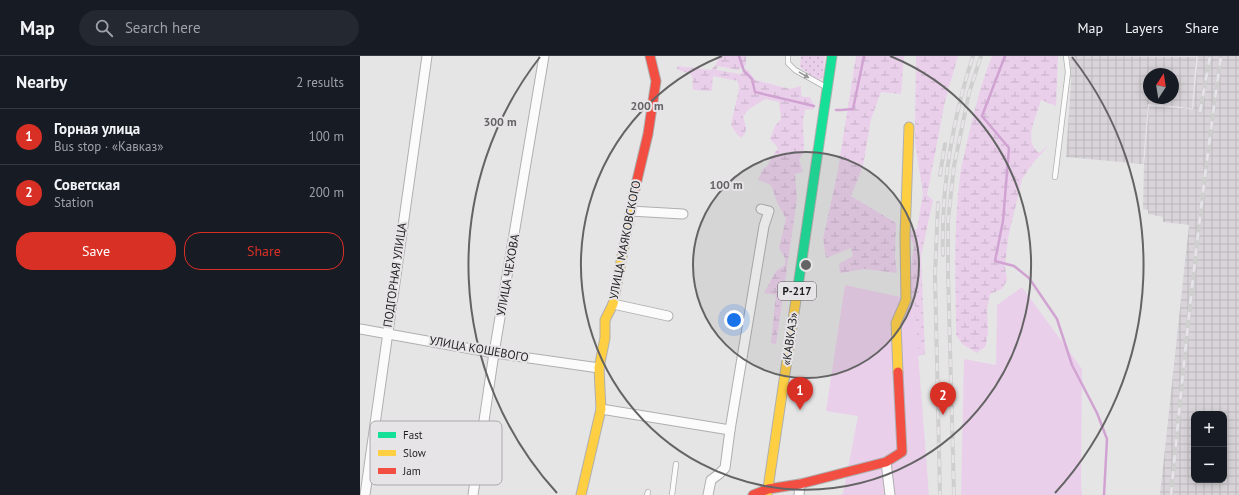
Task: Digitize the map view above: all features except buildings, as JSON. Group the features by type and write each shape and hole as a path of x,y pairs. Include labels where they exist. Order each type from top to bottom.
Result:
{"main road":[{"name":"УЛИЦА МАЯКОВСКОГО","path":"581,495 601,409 599,368 605,338 605,320 613,304 630,211 648,134 656,81 650,56"},
{"name":"Р-217","path":"828,88 832,56"},
{"name":"«КАВКАЗ»","path":"768,492 828,88"},
{"path":"754,495 886,462 902,452 896,323 906,300 905,236 909,127"}],"street":[{"name":"ПОДГОРНАЯ УЛИЦА","path":"376,421 427,56"},
{"name":"УЛИЦА ЧЕХОВА","path":"484,421 544,56"},
{"path":"708,495 711,480 725,468 764,226 769,212 761,209"},
{"path":"630,211 683,214"},
{"path":"613,304 668,316"},
{"name":"УЛИЦА КОШЕВОГО","path":"360,329 494,353 599,368"},
{"path":"601,409 730,430"},
{"name":"ПОДГОРНАЯ УЛИЦА","path":"365,495 370,460"},
{"path":"886,462 890,495"},
{"path":"799,495 800,484"},
{"name":"УЛИЦА ЧЕХОВА","path":"473,495 474,485"}],"lane":[{"path":"788,56 788,63 795,70 828,88"},
{"path":"1055,177 1068,72 1066,56"},
{"path":"672,495 676,464"}],"shaded area":[{"path":"1070,56 1196,57 1192,108 1148,104 1143,164 1066,157 1071,82"},
{"path":"1198,56 1239,56 1239,495 1160,495 1189,225 1163,222 1163,217 1148,214 1148,210 1143,209 1144,164 1149,106 1193,109"}],"green space":[{"path":"719,56 746,56 746,65 738,70 718,66 716,70 740,74 747,69 755,80 790,89 801,86 801,94 803,97 810,97 814,106 814,109 805,110 803,120 804,151 799,160 803,172 795,174 797,199 776,344 771,343 776,295 764,293 776,271 785,265 785,258 779,248 786,219 777,202 771,185 758,180 763,169 767,166 778,148 770,139 775,126 781,119 779,102 765,99 749,109 743,116 746,127 745,134 741,138 731,125 739,89 738,81 713,76 712,91 693,90 692,75 677,69 677,66 711,70 716,65"},
{"path":"801,56 825,56 823,77 818,81 800,67"},
{"path":"856,56 904,56 901,94 881,92 871,119 863,166 851,196 896,223 895,258 897,273 865,269 840,273 839,264 853,256 851,248 826,258 823,239 838,170"},
{"path":"916,56 958,56 945,101 927,195 933,200 921,256 925,354 918,356 914,300 910,299 911,266 914,246 908,231 917,229 923,193 915,143"},
{"path":"992,56 1058,56 1056,106 1041,100 1034,121 1031,135 1034,148 1039,153 1048,146 1022,179 1008,238 1005,267 1007,280 1002,289 990,294 987,310 988,331 986,346 977,353 962,344 956,335 956,216 960,177 971,124"},
{"path":"845,285 914,300 929,495 839,495 843,494 858,416 826,411"},
{"path":"1022,287 1082,369 1082,495 961,495 964,359 996,365 997,305"}],"waterway":[{"path":"739,56 744,71 752,79 755,92 814,106"},
{"path":"836,110 853,109 864,56"},
{"path":"1005,56 982,116 1009,148 1003,221 995,261 1014,266 1029,278 1057,319 1072,365 1097,413 1107,439 1104,495"}],"railway":[{"path":"943,255 944,204 949,154 959,105 973,56"},
{"path":"954,495 948,221 954,166 969,93 981,56"},
{"path":"1200,112 1210,56"},
{"path":"1171,495 1193,275 1221,56"},
{"path":"940,175 945,144"},
{"path":"938,203 935,276 940,495"}],"traffic: fast":[{"path":"797,293 832,56"}],"traffic: slow":[{"path":"898,372 896,323 906,300 905,236 909,127"},
{"path":"581,495 601,409 599,368 605,338 605,320 613,304 634,193"},
{"path":"767,495 797,293"}],"traffic: jam":[{"path":"634,193 648,134 656,81 650,56"},
{"path":"753,495 768,489 800,484 886,462 902,452 898,372"}],"place":[{"name":"Горная улица","path":"800,410"},
{"name":"Советская","path":"943,415"}]}
